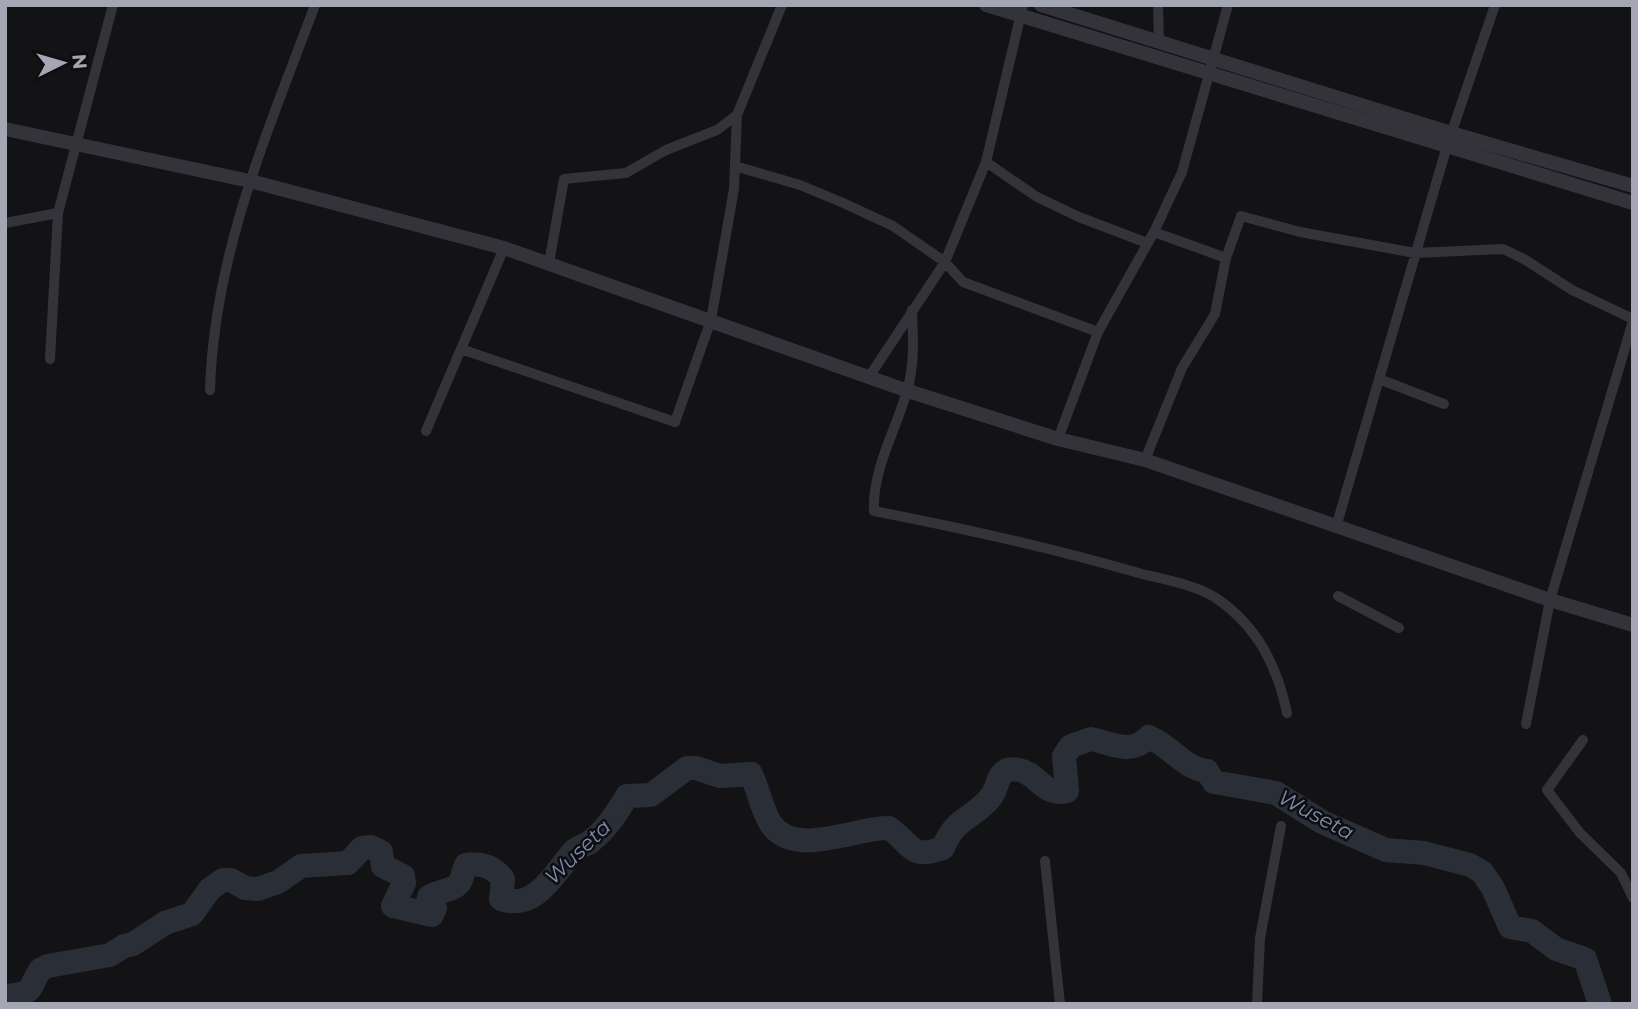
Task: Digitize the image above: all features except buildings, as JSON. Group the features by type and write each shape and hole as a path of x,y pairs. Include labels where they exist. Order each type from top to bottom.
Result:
{"street":[{"path":"50,359 58,213 113,5"},
{"path":"210,390 214,319 230,243 315,5"},
{"path":"461,349 674,422 711,320 735,166 737,115 782,5"},
{"path":"986,5 1021,10 1209,75 1633,186"},
{"path":"1041,5 1213,60 1633,203"},
{"path":"1157,5 1159,43"},
{"path":"1058,439 1098,332 1154,232 1182,172 1228,5"},
{"path":"1336,527 1449,140 1495,5"},
{"path":"869,377 944,262 986,162 1021,10"},
{"path":"549,263 564,179 626,173 666,150 717,130 737,115"},
{"path":"5,130 250,181 504,248 908,391 1058,439 1145,460 1550,600 1633,625"},
{"path":"986,162 1037,197 1079,217 1147,243"},
{"path":"735,166 800,185 841,202 892,226 944,262 964,282 1098,332"},
{"path":"5,223 58,213"},
{"path":"1145,460 1182,368 1215,314 1226,258 1241,216 1300,232 1415,253 1503,249 1524,259 1572,290 1633,320 1550,600 1526,724"},
{"path":"1154,232 1226,258"},
{"path":"426,430 504,248"},
{"path":"912,310 913,364 908,391 873,492 874,511 1058,550 1214,597 1240,618 1265,647 1280,678 1287,712"},
{"path":"1379,379 1444,404"},
{"path":"1338,596 1399,628"},
{"path":"1583,740 1547,790 1580,833 1621,873 1633,898"},
{"path":"1257,1004 1260,938 1281,826"},
{"path":"1045,861 1060,1004"}],"waterway":[{"name":"Wuseta","path":"5,996 21,994 28,990 40,970 48,966 110,955 165,923 192,914 210,889 223,880 231,880 245,888 258,889 278,882 301,866 348,863 362,848 371,847 381,852 383,866 403,876 404,883 393,906 432,915 435,908 428,903 429,897 458,885 466,865 472,864 487,866 503,879 501,899 524,900 551,880 574,851 588,844 601,832 627,796 651,795 687,768 696,768 720,776 751,774 771,824 781,834 795,839 827,839 889,828 913,849 924,852 943,848 958,824 991,797 999,778 1007,770 1026,772 1052,791 1067,791 1064,756 1071,746 1091,739 1128,747 1142,743 1149,737 1191,766 1207,771 1214,782 1276,793 1322,822 1386,850 1424,853 1470,865 1482,872 1493,888 1510,927 1532,931 1556,949 1585,959 1600,1004"}]}
